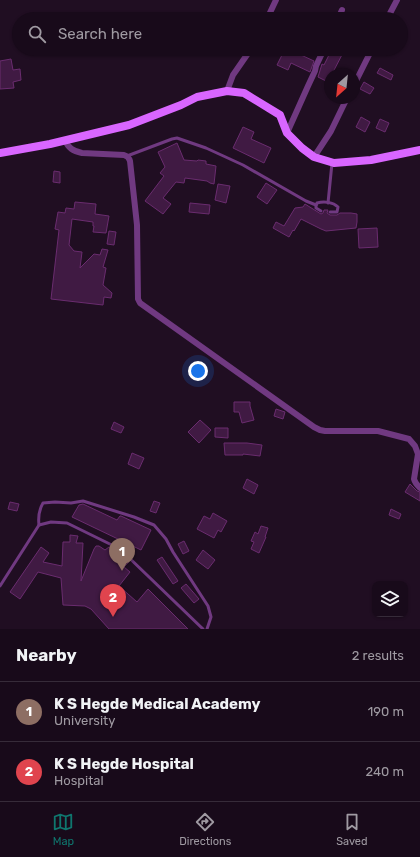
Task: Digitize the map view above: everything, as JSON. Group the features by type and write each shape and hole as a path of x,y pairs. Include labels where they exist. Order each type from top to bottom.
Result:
{"main road":[{"path":"0,153 129,126 198,97 226,91 244,92 280,115 287,133 302,148 314,157 334,163 371,160 420,150"}],"street":[{"path":"270,12 276,0"},
{"path":"391,12 397,0"},
{"path":"226,91 233,75 245,56"},
{"path":"287,133 316,71 316,66 321,56"},
{"path":"360,73 368,56"},
{"path":"314,157 331,131 344,104"},
{"path":"65,140 68,147 76,152 127,156 130,161 137,224 138,299 140,303 314,427 326,431 378,431 409,439 415,446 418,454 414,479 417,486 420,488"}],"lane":[{"path":"127,156 177,138 206,148 243,165 306,201 316,205 316,208 321,211"},
{"path":"328,203 332,162"},
{"path":"316,205 318,202 328,203 335,205 338,208 338,212 330,212"},
{"path":"0,586 39,525 38,516 43,503 71,503 83,501 154,525 166,539 208,606 211,617 207,629"},
{"path":"39,525 51,522 67,524 120,549 203,629"}],"building":[{"path":"282,56 303,56 314,61 310,72 291,63 288,70 277,65"},
{"path":"328,56 341,56 335,68 324,68 324,80 318,77 322,64 324,65"},
{"path":"11,59 13,70 20,69 21,80 13,82 14,88 0,89 0,61"},
{"path":"380,68 393,75 391,80 377,73"},
{"path":"364,82 374,88 370,94 360,89"},
{"path":"361,117 370,122 365,132 356,127"},
{"path":"380,119 389,123 385,132 376,128"},
{"path":"243,127 254,132 251,139 271,148 264,163 233,148"},
{"path":"177,143 184,160 206,161 206,164 216,166 214,184 207,181 185,178 184,183 176,182 163,198 171,204 163,214 145,201 164,176 160,173 165,167 158,152"},
{"path":"54,171 60,172 60,183 53,182"},
{"path":"266,183 277,190 267,204 257,197"},
{"path":"218,184 230,186 226,203 215,200"},
{"path":"75,202 96,204 95,214 109,216 106,233 93,232 93,222 72,219 69,245 74,251 82,252 80,268 94,254 100,255 102,249 108,250 103,267 106,268 103,285 112,293 111,298 104,297 103,305 51,299 59,230 55,229 58,212 65,213 66,208 74,209"},
{"path":"190,203 210,205 209,214 189,212"},
{"path":"305,204 321,214 324,210 328,210 327,213 330,215 337,215 340,213 357,214 356,228 326,231 301,219 289,237 273,228 276,222 284,226 295,208 303,207"},
{"path":"377,228 378,247 359,248 358,229"},
{"path":"109,231 116,232 114,245 107,244"},
{"path":"234,402 250,402 254,420 242,423 239,412 234,412"},
{"path":"276,409 285,412 283,419 274,416"},
{"path":"200,420 211,430 199,443 188,432"},
{"path":"114,422 124,427 121,433 111,429"},
{"path":"215,428 228,428 228,438 215,437"},
{"path":"224,443 247,443 262,445 260,456 243,454 225,455"},
{"path":"132,453 144,458 139,469 128,464"},
{"path":"247,479 258,485 254,494 243,488"},
{"path":"410,484 420,492 420,501 405,492"},
{"path":"154,501 160,503 156,513 150,511"},
{"path":"10,502 19,504 17,511 8,509"},
{"path":"83,504 117,520 121,516 151,530 141,550 72,517 79,505"},
{"path":"391,509 401,514 399,519 389,515"},
{"path":"213,513 227,521 221,532 218,530 214,538 197,529 204,516 210,519"},
{"path":"261,526 268,528 259,553 251,549 254,542 251,541 255,532 258,534"},
{"path":"70,535 78,536 76,543 83,543 81,581 96,546 99,546 105,550 109,547 129,562 124,567 130,572 119,586 137,602 148,589 188,629 109,629 91,609 85,606 63,605 61,578 38,572 20,599 10,592 41,547 49,553 43,562 62,566 63,542 70,542"},
{"path":"184,541 189,551 183,554 178,544"},
{"path":"203,550 215,560 208,569 196,560"},
{"path":"162,557 178,581 173,584 157,560"},
{"path":"186,584 199,599 194,603 181,588"}],"place":[{"name":"K S Hegde Medical Academy","path":"122,571"},
{"name":"K S Hegde Hospital","path":"113,617"}]}
